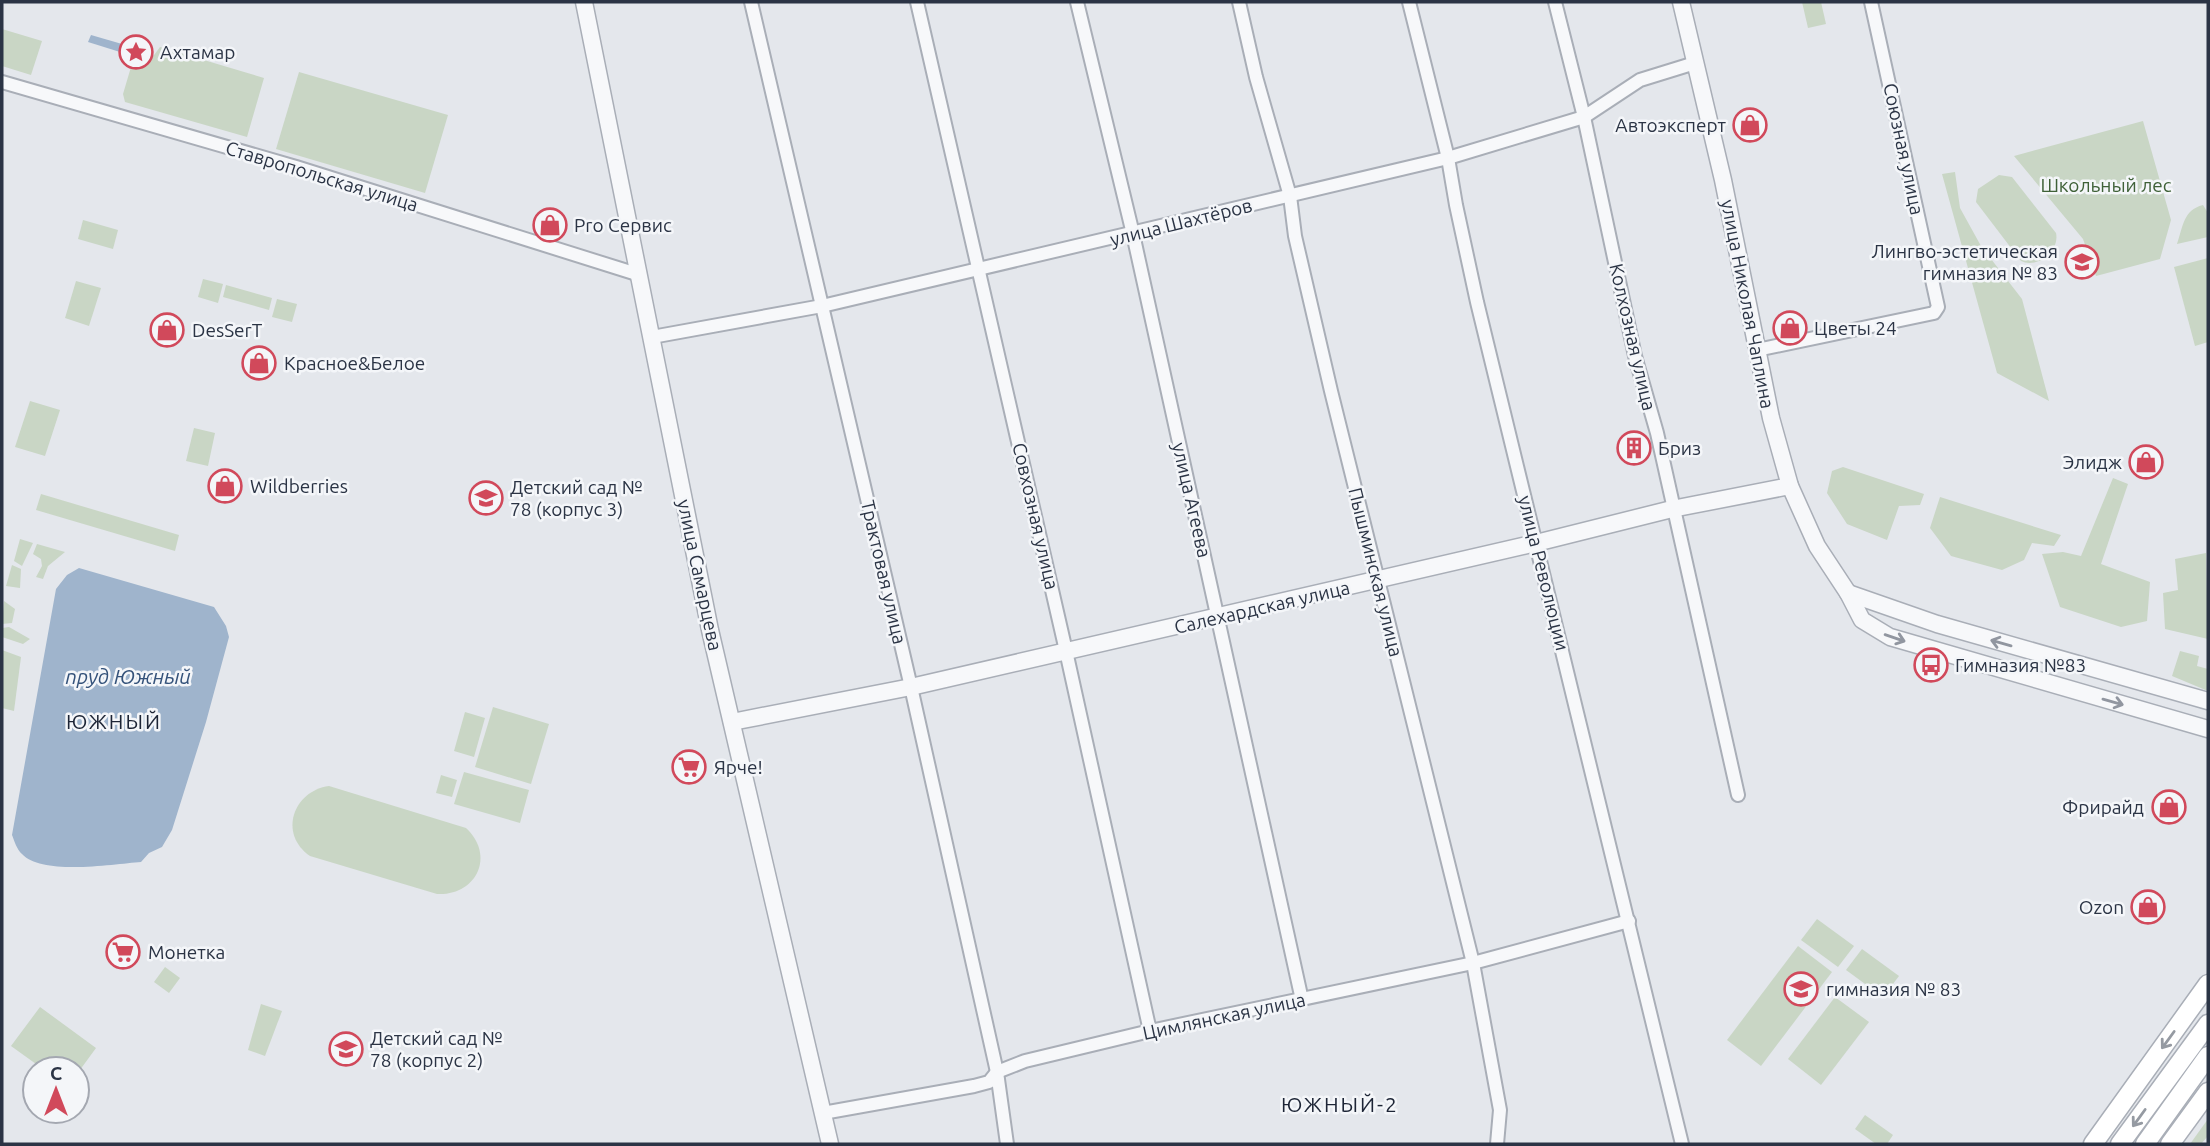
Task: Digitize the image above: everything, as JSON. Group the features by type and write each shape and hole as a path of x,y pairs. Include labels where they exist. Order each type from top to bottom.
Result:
{"main road":[{"path":"2093,1144 2208,985"},
{"path":"2120,1144 2208,1024"},
{"path":"2145,1144 2208,1056"},
{"path":"2171,1144 2208,1092"}],"street":[{"name":"улица Самарцева","path":"584,2 710,630 830,1144"},
{"name":"Трактовая улица","path":"751,2 911,687 997,1072 1007,1144"},
{"name":"Совхозная улица","path":"918,2 1150,1031"},
{"name":"улица Агеева","path":"1077,2 1133,234 1302,1000"},
{"name":"Пышминская улица","path":"1239,2 1256,77 1290,196 1295,236 1325,365 1473,963 1498,1101 1497,1144"},
{"name":"улица Революции","path":"1409,2 1448,158 1477,302 1682,1144"},
{"name":"Колхозная улица","path":"1555,2 1584,117 1635,356 1657,433 1738,795"},
{"name":"улица Николая Чаплина","path":"1681,2 1723,180 1771,418 1790,486 1817,546 1862,620 1890,637 2205,730"},
{"name":"Союзная улица","path":"1757,350 1934,313 1938,307 1871,2"},
{"name":"улица Шахтёров","path":"652,337 822,306 1448,158 1584,117 1640,80 1695,63"},
{"name":"Ставропольская улица","path":"2,82 296,167 640,275"},
{"name":"Салехардская улица","path":"733,722 911,687 1378,580 1672,509 1790,486"},
{"path":"1848,593 1937,624 2208,701"},
{"name":"Цимлянская улица","path":"823,1113 974,1086 989,1082 997,1072 1025,1061 1150,1031 1473,963 1629,921"}],"green space":[{"path":"1802,2 1821,2 1826,24 1808,28"},
{"path":"2,29 42,41 31,75 2,66"},
{"path":"160,47 264,78 247,137 125,102 123,94 131,67 145,64"},
{"path":"299,72 448,115 425,193 276,149"},
{"name":"Школьный лес","path":"2143,121 2171,220 2160,259 2096,276 2083,239 2014,156"},
{"path":"1955,172 1960,208 1981,246 2022,299 2049,401 1997,373 1942,174"},
{"path":"1999,175 2012,177 2056,233 2051,252 2034,263 2021,261 1976,202 1978,189"},
{"path":"2203,205 2208,213 2208,237 2177,244 2188,215 2196,207"},
{"path":"83,220 118,230 113,249 78,239"},
{"path":"2208,258 2208,342 2195,346 2174,267"},
{"path":"203,279 223,284 218,303 198,297"},
{"path":"76,281 101,288 89,326 65,318"},
{"path":"226,285 272,298 269,310 223,297"},
{"path":"277,299 297,304 292,322 272,317"},
{"path":"30,401 60,410 45,456 15,447"},
{"path":"194,428 215,433 208,466 186,461"},
{"path":"1843,467 1924,494 1920,505 1899,506 1887,540 1847,524 1827,493 1832,471"},
{"path":"2113,478 2128,484 2101,564 2150,582 2147,621 2121,627 2060,607 2042,554 2063,552 2081,556"},
{"path":"41,494 179,535 175,551 36,510"},
{"path":"1940,497 2061,535 2054,546 2032,543 2024,560 2002,570 1951,556 1930,528"},
{"path":"20,539 33,543 22,566 14,561"},
{"path":"37,544 65,552 48,566 43,579 36,577 42,566 41,559 33,554"},
{"path":"2206,553 2208,639 2165,629 2163,593 2178,590 2175,559"},
{"path":"12,565 21,569 20,588 6,586"},
{"path":"4,601 15,609 12,623 2,624"},
{"path":"9,627 30,639 23,644 2,637 2,628"},
{"path":"2,650 21,657 14,711 2,708"},
{"path":"2180,651 2199,656 2197,666 2208,669 2208,691 2172,676"},
{"path":"493,707 549,724 531,784 475,767"},
{"path":"465,712 485,718 474,757 454,751"},
{"path":"464,772 529,790 520,823 454,804"},
{"path":"441,775 457,780 452,797 436,793"},
{"path":"329,786 466,828 480,850 477,872 462,888 451,893 437,894 310,856 300,847 294,836 294,815 306,796"},
{"path":"1817,919 1854,946 1838,967 1801,940"},
{"path":"1798,946 1832,972 1761,1066 1727,1040"},
{"path":"1862,949 1899,976 1883,997 1846,970"},
{"path":"165,967 180,978 169,993 154,982"},
{"path":"1835,997 1869,1022 1821,1085 1788,1059"},
{"path":"261,1004 282,1011 265,1056 248,1050"},
{"path":"40,1007 96,1048 91,1055 24,1055 11,1046"},
{"path":"1865,1115 1893,1135 1887,1144 1876,1144 1855,1129"},
{"path":"2208,1119 2208,1136 2201,1144 2190,1144"}],"water":[{"path":"91,35 122,44 120,52 88,42"},
{"name":"пруд Южный","path":"79,568 214,607 226,626 229,637 172,830 162,847 149,853 141,862 79,867 45,865 22,854 12,835 56,589 67,575"}],"place":[{"name":"Ахтамар","path":"136,52"},
{"name":"Автоэксперт","path":"1750,125"},
{"name":"Pro Сервис","path":"550,225"},
{"name":"Лингво-эстетическая гимназия № 83","path":"2082,262"},
{"name":"Цветы 24","path":"1790,328"},
{"name":"DesSerT","path":"167,330"},
{"name":"Красное&Белое","path":"259,363"},
{"name":"Бриз","path":"1634,448"},
{"name":"Элидж","path":"2146,462"},
{"name":"Wildberries","path":"225,486"},
{"name":"Детский сад № 78 (корпус 3)","path":"486,498"},
{"name":"Гимназия №83","path":"1931,665"},
{"name":"Ярче!","path":"689,767"},
{"name":"Фрирайд","path":"2169,807"},
{"name":"Ozon","path":"2148,907"},
{"name":"Монетка","path":"123,952"},
{"name":"гимназия № 83","path":"1801,989"},
{"name":"Детский сад № 78 (корпус 2)","path":"346,1049"}],"district":[{"name":"ЮЖНЫЙ","path":"114,721"},
{"name":"ЮЖНЫЙ-2","path":"1340,1104"}]}
